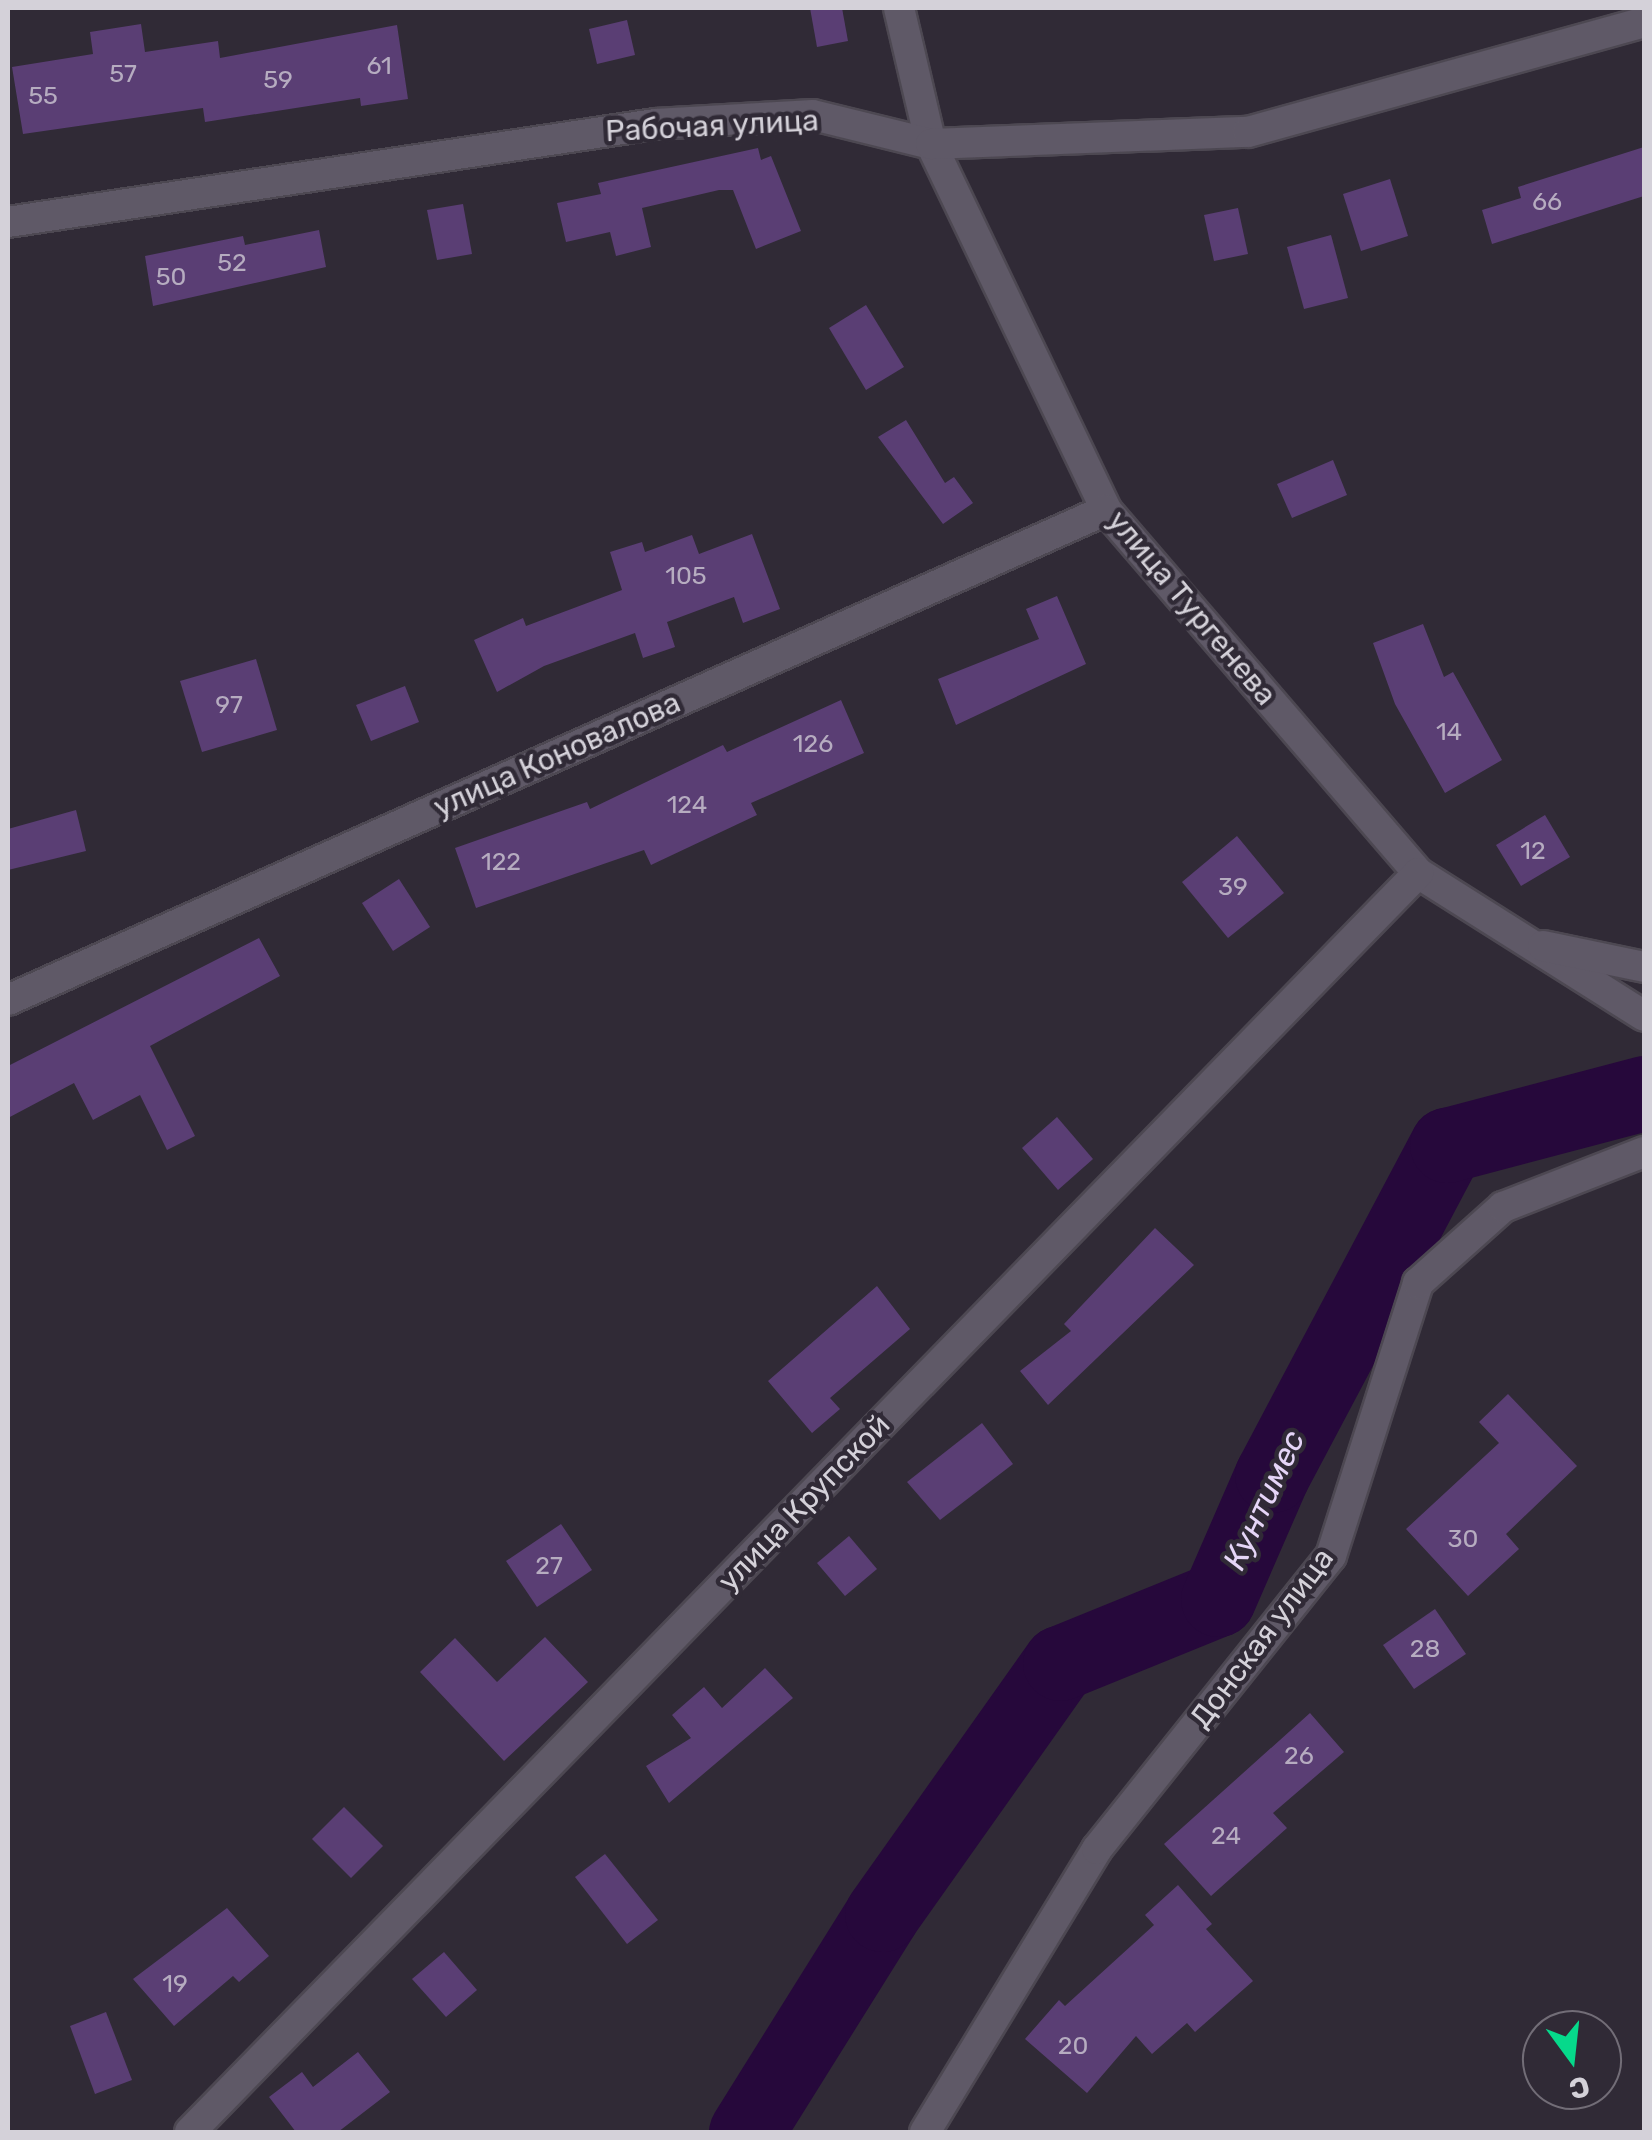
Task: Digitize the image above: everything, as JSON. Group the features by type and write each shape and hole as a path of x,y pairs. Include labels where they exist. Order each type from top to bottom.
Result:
{"street":[{"name":"улица Тургенева","path":"899,8 931,144 1106,510 1418,873 1644,1016"},
{"name":"Рабочая улица","path":"8,222 656,124 813,115 931,144 1248,132 1644,22"},
{"name":"улица Коновалова","path":"8,1000 1106,510"},
{"name":"улица Крупской","path":"190,2132 1418,873"},
{"path":"1521,941 1644,967"},
{"name":"Донская улица","path":"925,2132 1097,1848 1331,1556 1418,1283 1502,1207 1644,1152"}],"building":[{"path":"810,8 842,8 848,41 817,47"},
{"path":"627,20 635,55 597,64 589,29"},
{"path":"141,24 145,52 218,41 220,58 397,25 408,99 361,106 360,98 205,122 203,108 23,134 12,67 93,54 90,32"},
{"path":"1644,147 1644,196 1492,244 1482,210 1521,198 1518,187"},
{"path":"758,148 761,160 771,156 801,231 756,249 733,190 719,190 642,208 651,247 616,256 610,232 566,242 557,203 601,194 598,183"},
{"path":"1390,179 1408,236 1361,251 1343,194"},
{"path":"463,204 472,254 437,260 427,210"},
{"path":"1238,208 1248,254 1214,261 1204,215"},
{"path":"319,230 326,267 153,306 145,256 243,236 245,245"},
{"path":"1331,235 1348,298 1304,309 1287,247"},
{"path":"866,305 904,367 866,390 829,328"},
{"path":"906,420 945,483 954,477 973,503 943,524 878,437"},
{"path":"1333,460 1347,495 1292,518 1277,484"},
{"path":"752,534 780,609 743,623 734,597 667,622 675,647 643,658 635,633 544,666 497,692 474,640 523,618 526,626 622,590 610,552 642,542 645,552 692,535 699,554"},
{"path":"1057,596 1086,664 956,725 938,679 1039,639 1026,609"},
{"path":"1423,624 1444,677 1453,672 1502,760 1445,793 1395,704 1373,643"},
{"path":"256,659 277,730 202,752 180,681"},
{"path":"405,686 419,722 371,741 356,705"},
{"path":"841,700 864,753 751,803 757,815 651,865 644,850 476,908 455,848 587,802 590,809 723,745 727,752"},
{"path":"76,810 86,851 8,870 8,829"},
{"path":"1545,815 1570,857 1521,886 1496,845"},
{"path":"1237,836 1284,893 1228,938 1182,882"},
{"path":"399,879 430,927 393,951 362,903"},
{"path":"259,938 280,976 150,1046 195,1136 167,1150 140,1095 93,1120 74,1083 8,1118 8,1066"},
{"path":"1057,1117 1093,1159 1058,1190 1022,1148"},
{"path":"1155,1228 1194,1265 1048,1405 1020,1371 1071,1331 1064,1324"},
{"path":"877,1286 910,1329 830,1398 840,1409 812,1433 768,1381"},
{"path":"1508,1394 1577,1466 1506,1534 1519,1549 1468,1596 1406,1529 1499,1443 1479,1422"},
{"path":"982,1423 1013,1464 940,1520 907,1482"},
{"path":"561,1524 592,1570 537,1607 506,1561"},
{"path":"849,1536 877,1569 845,1596 817,1563"},
{"path":"1435,1609 1466,1654 1414,1689 1383,1645"},
{"path":"545,1637 588,1682 504,1761 420,1672 455,1638 497,1682"},
{"path":"765,1668 793,1698 669,1803 646,1766 691,1738 672,1715 704,1687 722,1708"},
{"path":"1310,1713 1344,1752 1273,1813 1287,1828 1211,1896 1164,1844"},
{"path":"344,1807 383,1846 351,1878 312,1839"},
{"path":"605,1854 658,1920 627,1944 575,1877"},
{"path":"1178,1885 1212,1924 1206,1929 1253,1981 1195,2032 1187,2023 1152,2054 1136,2036 1087,2093 1025,2039 1059,2000 1065,2006 1154,1925 1145,1915"},
{"path":"227,1908 269,1956 239,1982 233,1976 174,2026 133,1979"},
{"path":"444,1952 477,1990 446,2017 412,1979"},
{"path":"106,2012 132,2080 95,2094 70,2026"},
{"path":"358,2052 390,2092 338,2132 296,2132 269,2097 302,2072 313,2087"}],"waterway":[{"name":"Кунтимес","path":"746,2132 882,1914 1060,1663 1218,1599 1272,1475 1447,1145 1644,1093"}]}
